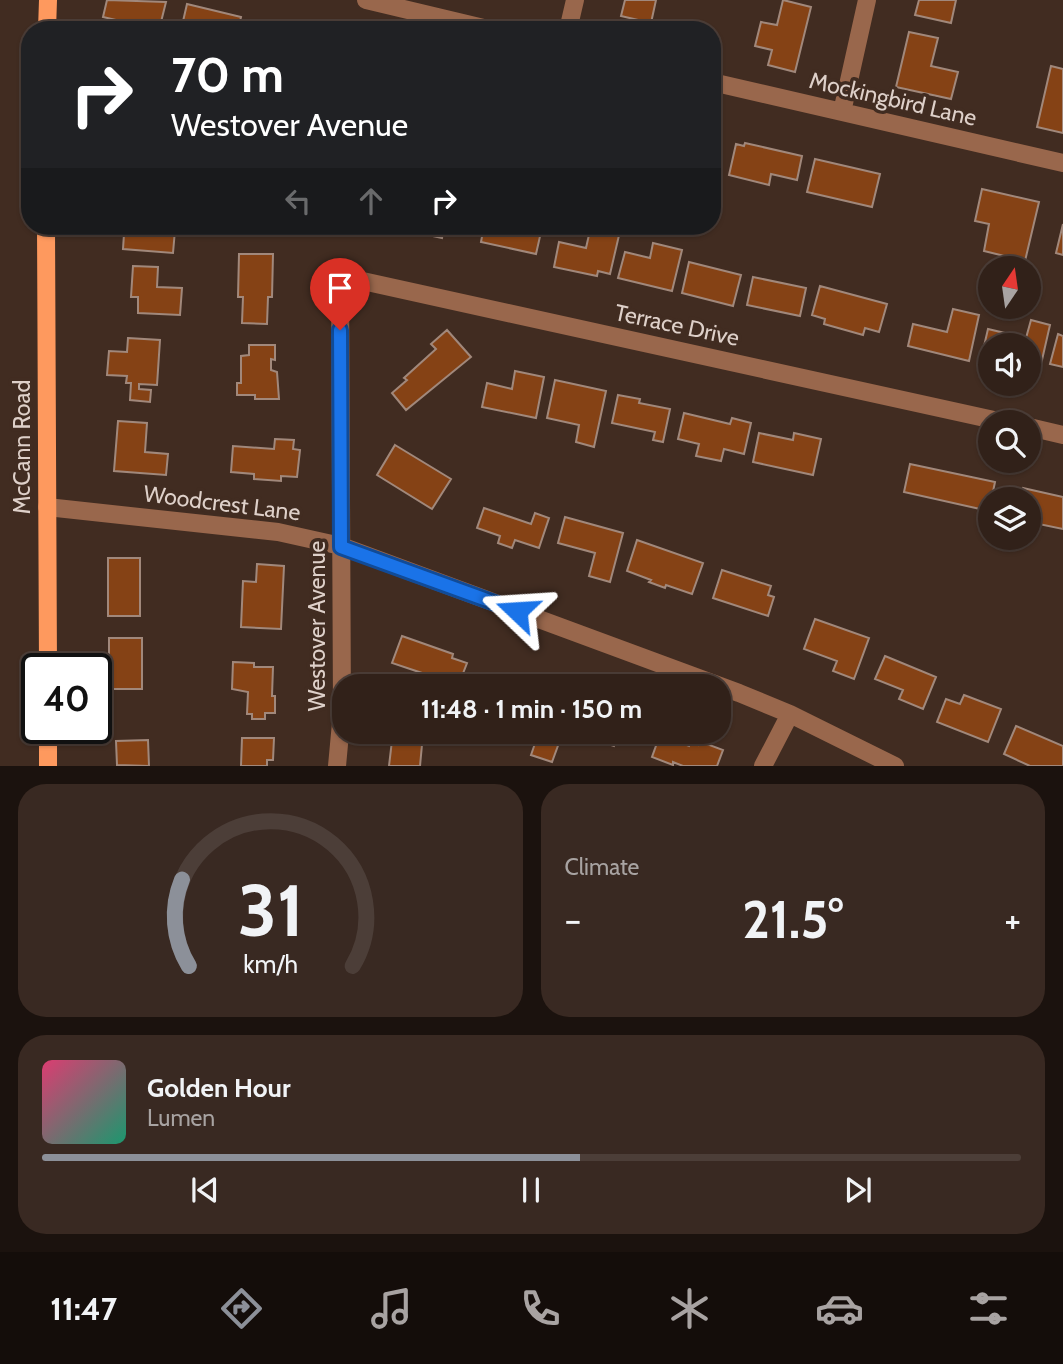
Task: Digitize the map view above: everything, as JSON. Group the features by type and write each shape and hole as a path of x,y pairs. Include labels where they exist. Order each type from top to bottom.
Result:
{"main road":[{"path":"47,21 48,0"},
{"name":"McCann Road","path":"46,235 48,653"},
{"path":"48,744 48,765"}],"street":[{"path":"366,0 454,21"},
{"path":"570,21 575,0"},
{"path":"842,112 867,0"},
{"name":"Mockingbird Lane","path":"721,84 1063,163"},
{"name":"Terrace Drive","path":"340,276 978,416"},
{"name":"Westover Avenue","path":"337,765 342,712 340,276"},
{"path":"1041,430 1063,435"},
{"name":"Woodcrest Lane","path":"47,507 278,532 341,547 687,673 790,715 895,765"},
{"path":"763,765 790,715"}],"building":[{"path":"107,0 166,2 161,21 120,21 103,17"},
{"path":"625,0 656,0 651,21 621,16"},
{"path":"783,0 811,7 795,72 768,65 772,50 755,46 761,22 777,25"},
{"path":"919,0 956,0 951,23 915,15"},
{"path":"187,4 241,17 240,21 183,21"},
{"path":"909,32 938,38 931,66 958,72 951,99 896,87"},
{"path":"1051,66 1063,69 1063,133 1037,127"},
{"path":"745,143 802,156 797,180 771,174 769,185 729,175 736,144 744,146"},
{"path":"815,159 880,174 872,207 807,192"},
{"path":"982,189 1039,202 1026,256 1004,256 984,251 989,224 975,221"},
{"path":"1063,224 1063,255 1056,253"},
{"path":"124,235 175,235 173,253 123,249"},
{"path":"482,235 540,235 536,254 481,242"},
{"path":"589,235 619,235 610,274 598,271 597,276 554,267 559,242 586,248"},
{"path":"653,243 682,250 672,291 618,278 625,252 650,258"},
{"path":"239,254 273,254 272,297 268,297 267,324 242,323 243,297 238,297"},
{"path":"689,262 741,275 733,306 682,293"},
{"path":"133,266 158,267 157,287 182,288 180,315 138,313 138,297 131,297"},
{"path":"753,277 806,288 800,316 747,305"},
{"path":"820,286 887,304 879,332 865,328 863,335 824,324 825,319 812,315"},
{"path":"953,309 978,315 969,361 908,346 913,324 947,332"},
{"path":"1031,320 1050,325 1041,364 1041,333 1027,333"},
{"path":"988,329 1005,333 987,333"},
{"path":"447,330 471,357 406,410 392,393 407,380 404,378 436,349 431,344"},
{"path":"1058,334 1063,336 1063,367 1050,364"},
{"path":"128,338 160,340 157,385 139,384 139,389 151,390 150,402 130,400 131,383 126,383 127,376 107,375 109,351 127,352"},
{"path":"249,345 275,345 275,360 271,359 271,370 277,372 279,399 255,399 255,395 237,395 237,383 241,383 241,356 249,355"},
{"path":"515,371 544,377 536,418 482,407 487,383 512,389"},
{"path":"555,380 606,391 594,447 576,442 579,425 547,418"},
{"path":"618,395 640,399 639,403 670,409 663,442 653,440 655,432 612,423"},
{"path":"684,413 730,424 732,418 751,423 744,454 724,449 721,461 696,456 699,444 678,439"},
{"path":"118,421 147,423 145,452 168,454 166,475 114,471"},
{"path":"759,433 793,440 794,433 821,439 813,475 753,462"},
{"path":"275,439 294,440 293,449 300,450 297,477 281,476 281,481 254,479 254,474 231,472 233,446 274,449"},
{"path":"395,445 451,479 432,509 377,475"},
{"path":"910,464 995,482 994,487 978,487 978,509 904,492"},
{"path":"1041,492 1063,497 1063,529 1041,524"},
{"path":"484,508 531,524 535,513 549,518 539,548 515,540 512,548 498,543 500,536 477,528"},
{"path":"565,517 623,533 610,582 589,576 595,553 558,543"},
{"path":"637,540 703,563 692,594 666,585 665,588 627,571"},
{"path":"108,558 140,558 140,616 108,616"},
{"path":"257,564 284,566 281,629 241,627 243,581 256,582"},
{"path":"722,570 771,586 768,595 774,597 768,616 713,598"},
{"path":"815,619 869,638 854,679 833,671 837,661 804,649"},
{"path":"402,636 453,654 452,658 467,663 463,674 422,674 392,663"},
{"path":"109,638 142,638 142,689 112,689 112,653 109,653"},
{"path":"885,656 936,677 923,709 899,699 903,690 875,679"},
{"path":"233,662 254,663 254,667 273,667 272,696 275,696 275,713 265,713 265,719 252,719 252,714 247,714 248,692 232,689"},
{"path":"964,695 1001,709 988,742 937,722 946,699 960,704"},
{"path":"1016,726 1063,746 1063,766 1030,766 1004,754"},
{"path":"242,738 274,738 273,760 267,760 267,766 241,766"},
{"path":"148,740 149,766 117,765 116,741"},
{"path":"392,744 422,744 420,766 389,766"},
{"path":"535,744 559,744 552,762 531,755"},
{"path":"657,744 707,744 723,750 717,766 683,766 673,762 673,765 652,757"}],"route":[{"path":"340,330 341,547 517,611"}]}
